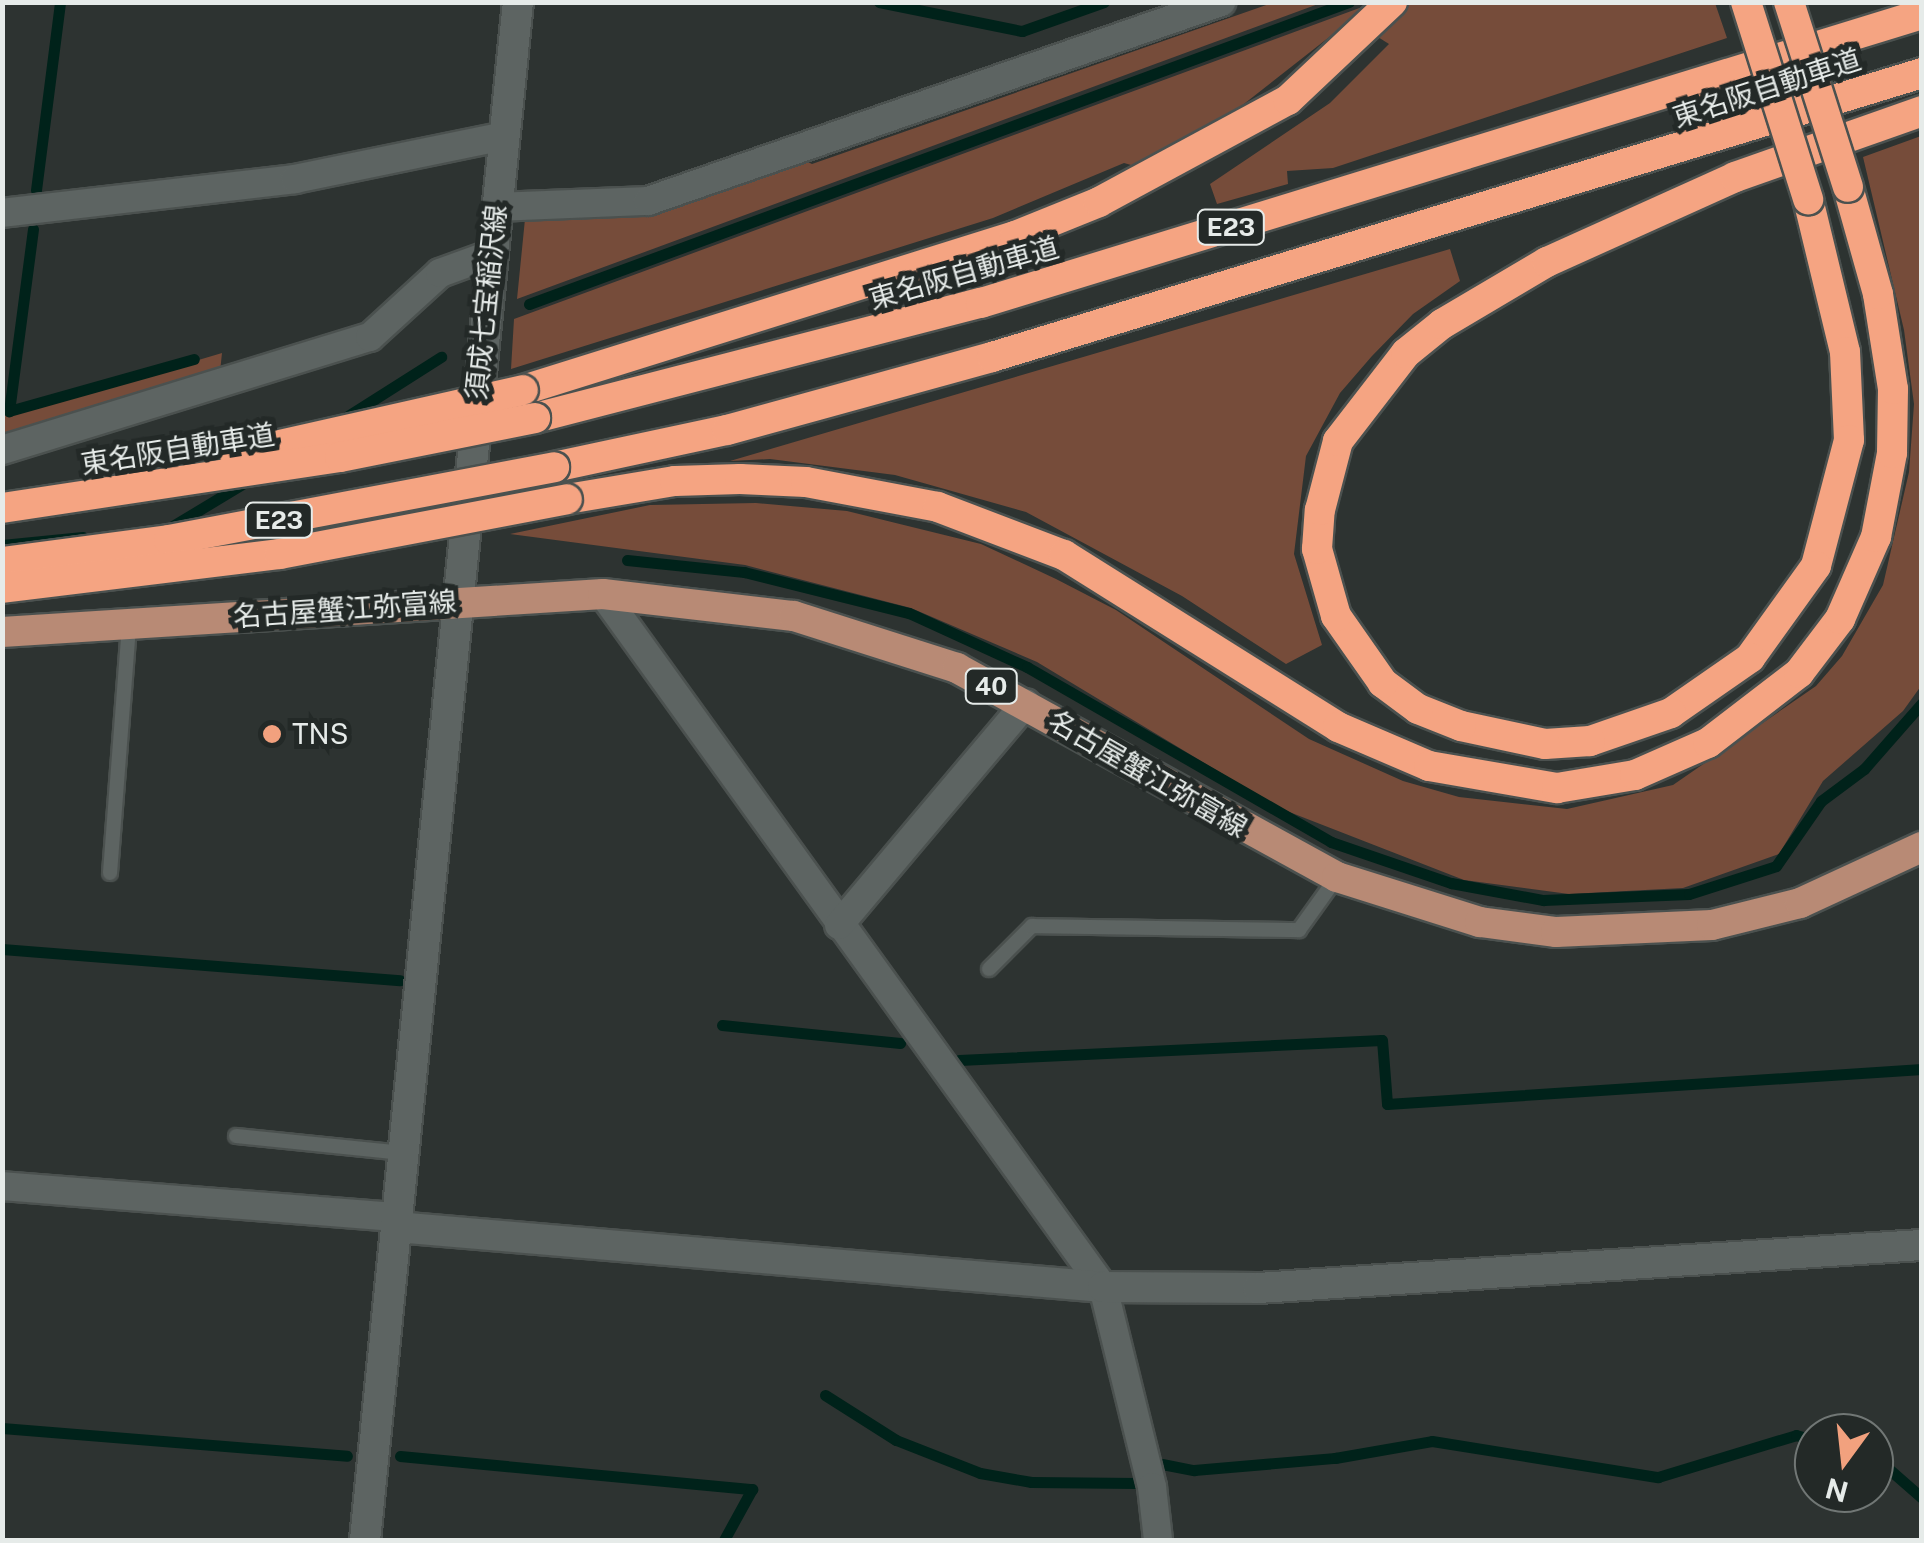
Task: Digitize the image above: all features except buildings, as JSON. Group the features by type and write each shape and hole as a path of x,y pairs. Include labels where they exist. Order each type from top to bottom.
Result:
{"highway":[{"path":"2,508 529,404 1015,236 1099,202 1288,100 1372,28 1392,2"},
{"path":"1746,2 1808,200 1845,352 1849,440 1816,566 1760,646 1717,685 1671,713 1590,741 1546,744 1488,734 1418,708 1383,683 1336,616 1318,549 1320,510 1338,441 1406,353 1442,324 1547,262 1735,177 1922,112"},
{"path":"2,588 280,554 675,481 806,482 938,507 1064,555 1338,727 1429,766 1557,788 1635,775 1708,743 1799,673 1840,619 1876,537 1892,453 1893,389 1878,294 1789,2"},
{"name":"東名阪自動車道","path":"529,404 982,303 1922,14"},
{"name":"東名阪自動車道","path":"2,562 224,530 727,430 992,357 1922,73"}],"main road":[{"name":"名古屋蟹江弥富線","path":"2,632 603,594 794,616 905,648 1026,704 1242,831 1337,877 1480,922 1632,933 1712,925 1800,904 1922,846"}],"street":[{"name":"須成七宝稲沢線","path":"365,1540 454,602 518,2"},
{"path":"497,207 648,201 1221,2"},
{"path":"2,212 295,179 504,136"},
{"path":"2,450 370,337 440,273 492,254"},
{"path":"603,594 838,926 1103,1287 1152,1487 1158,1540"},
{"path":"838,926 1026,704"},
{"path":"2,1186 1103,1287 1258,1288 1922,1245"}],"lane":[{"path":"110,873 130,622"},
{"path":"988,969 1032,926 1299,930 1337,877"},
{"path":"236,1136 403,1152"}],"shaded area":[{"path":"1272,3 1321,3 517,299 525,219 800,158 812,164"},
{"path":"1373,3 1715,3 1727,38 1333,168 1287,171 1288,184 1217,204 1210,184 1330,103 1389,44 1351,20 1212,129 1138,167 1124,163 993,218 511,369 514,319"},
{"path":"1921,136 1921,686 1903,711 1823,781 1779,854 1683,888 1569,894 1464,880 1279,808 1037,662 911,608 745,565 510,534 650,505 756,503 847,511 981,544 1056,579 1116,610 1309,739 1403,781 1459,797 1567,809 1673,785 1816,686 1842,656 1883,585 1909,472 1914,404 1904,330 1863,157"},
{"path":"1450,249 1460,281 1413,314 1372,356 1340,393 1306,456 1294,554 1322,645 1286,664 1182,596 1026,512 895,475 770,459 730,461"},
{"path":"222,353 220,372 3,441 3,405 7,417"}],"waterway":[{"path":"36,190 60,2"},
{"path":"879,2 1022,31 1104,2"},
{"path":"529,304 1349,2"},
{"path":"33,229 9,411 194,359"},
{"path":"340,421 441,357"},
{"path":"171,527 249,480"},
{"path":"2,545 83,537"},
{"path":"627,560 744,572 909,613 1027,667 1331,842 1451,883 1543,900 1689,894 1776,866 1821,801 1864,769 1922,703"},
{"path":"2,949 400,980"},
{"path":"722,1025 900,1043"},
{"path":"959,1060 1382,1040 1387,1104 1922,1069"},
{"path":"825,1395 896,1440 980,1473 1031,1482 1136,1483"},
{"path":"2,1428 347,1456"},
{"path":"1162,1464 1194,1470 1335,1458 1432,1441 1658,1477 1794,1436"},
{"path":"400,1456 752,1489 724,1540"},
{"path":"1894,1474 1922,1498"}],"place":[{"name":"TNS","path":"272,734"}]}
